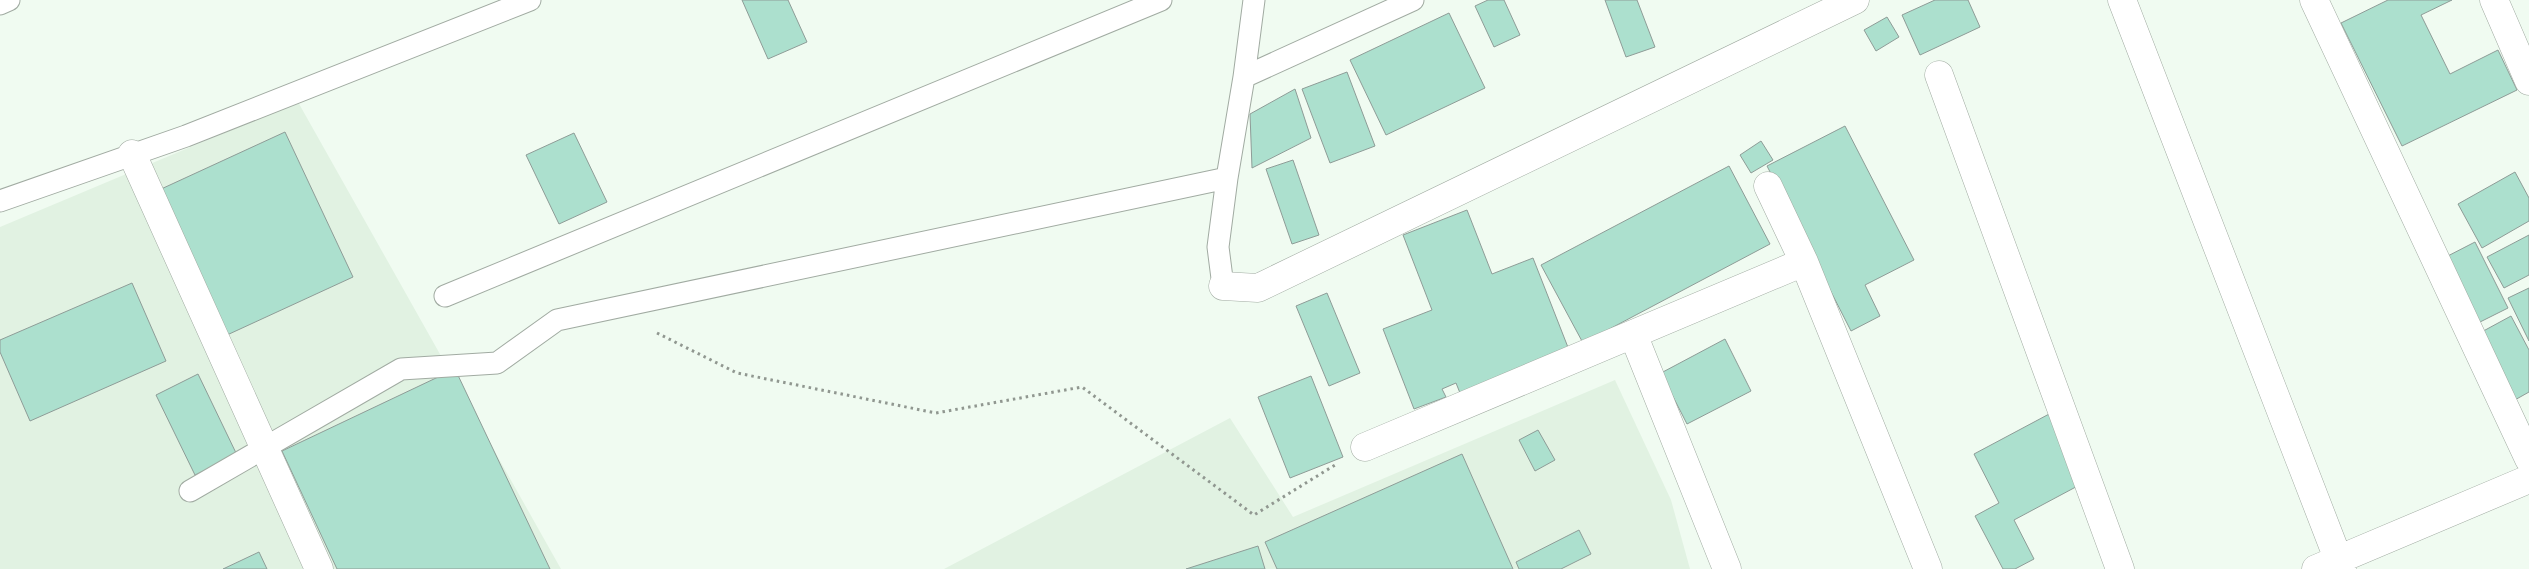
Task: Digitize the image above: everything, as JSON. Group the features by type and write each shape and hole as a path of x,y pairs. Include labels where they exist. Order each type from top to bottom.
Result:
{"street":[{"path":"1222,286 1258,288 1855,0"},
{"path":"2122,0 2332,566 2380,541 2529,479"},
{"path":"2314,0 2529,459"},
{"path":"2494,0 2529,81"},
{"path":"1939,76 2120,569"},
{"path":"132,154 319,569"},
{"path":"1768,186 1804,262 1928,569"},
{"path":"1365,447 1804,262"},
{"path":"1633,334 1728,569"}],"lane":[{"path":"0,4 9,0"},
{"path":"0,201 186,136 530,0"},
{"path":"445,296 1161,0"},
{"path":"1222,286 1218,247 1254,0"},
{"path":"1244,77 1413,0"},
{"path":"190,491 401,369 497,363 557,320 1227,178"}],"path":[{"path":"653,331 737,373 936,413 1082,387 1254,514 1365,447"}],"shaded area":[{"path":"298,102 561,569 0,569 0,227"},
{"path":"1615,380 1671,500 1690,569 944,569 1230,418 1293,517"}],"building":[{"path":"742,0 788,0 807,42 768,59"},
{"path":"1488,0 1504,0 1520,35 1494,47 1475,6"},
{"path":"1605,0 1637,0 1655,47 1626,57"},
{"path":"1935,0 1968,0 1980,27 1920,55 1902,15"},
{"path":"2388,0 2452,0 2421,15 2450,74 2498,50 2517,90 2402,146 2341,23"},
{"path":"1449,13 1485,88 1386,135 1350,60"},
{"path":"1887,17 1899,37 1876,51 1864,30"},
{"path":"1347,72 1375,146 1330,163 1302,89"},
{"path":"1295,89 1311,138 1252,168 1250,114"},
{"path":"1845,126 1914,260 1865,285 1880,316 1851,331 1767,166"},
{"path":"285,132 353,277 227,335 159,190"},
{"path":"574,133 607,202 559,224 526,155"},
{"path":"1761,141 1773,160 1751,173 1740,155"},
{"path":"1293,160 1319,235 1292,244 1266,169"},
{"path":"1729,166 1770,244 1583,343 1541,265"},
{"path":"2515,172 2529,198 2529,221 2482,248 2458,204"},
{"path":"1467,210 1492,274 1533,258 1571,355 1462,398 1456,383 1442,389 1446,397 1414,409 1383,329 1432,310 1403,235"},
{"path":"2529,235 2529,275 2504,288 2487,257"},
{"path":"2475,242 2508,308 2472,326 2440,260"},
{"path":"132,283 166,361 30,421 0,352 0,340"},
{"path":"2529,288 2529,341 2508,298"},
{"path":"1327,293 1360,373 1329,386 1296,306"},
{"path":"2511,316 2529,350 2529,392 2513,401 2476,335"},
{"path":"1725,339 1751,391 1687,424 1661,373"},
{"path":"455,369 550,569 337,569 282,451"},
{"path":"198,374 237,455 195,475 156,395"},
{"path":"1311,376 1343,457 1290,478 1258,397"},
{"path":"2051,413 2087,481 2014,520 2034,559 2015,569 2003,569 1975,516 1999,503 1974,454"},
{"path":"1538,430 1555,460 1535,471 1519,440"},
{"path":"1462,454 1513,569 1277,569 1265,542"},
{"path":"1579,530 1591,554 1561,569 1519,569 1516,562"},
{"path":"1258,546 1265,569 1186,569"},
{"path":"259,552 267,569 223,569"}]}
